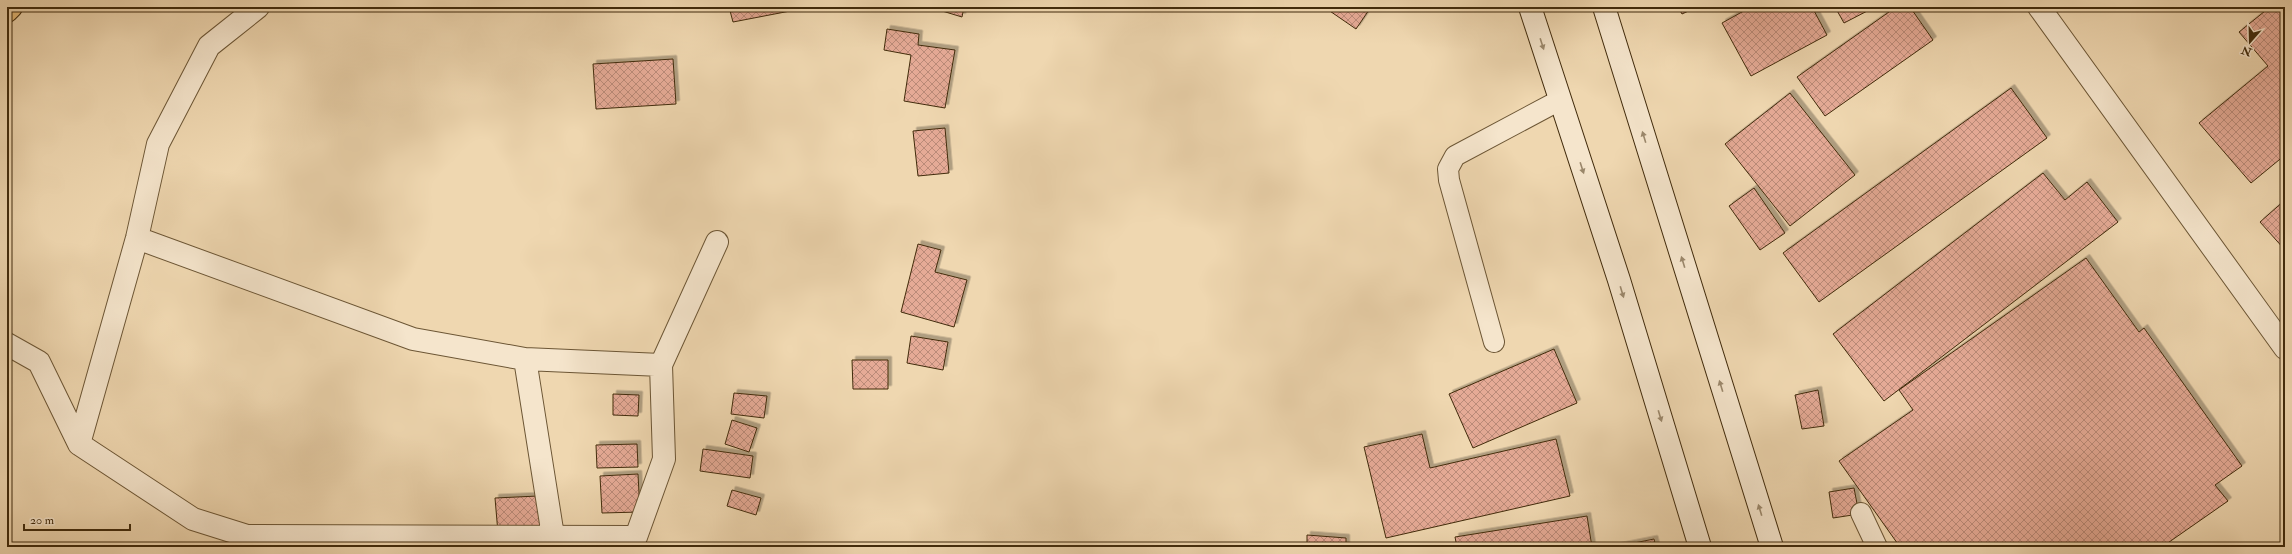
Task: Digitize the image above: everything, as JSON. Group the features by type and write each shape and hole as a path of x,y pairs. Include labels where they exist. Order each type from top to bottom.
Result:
{"main road":[{"path":"7,11 11,7"}],"street":[{"path":"79,444 137,238 158,144 210,46 258,7"},
{"path":"1530,7 1618,280 1700,547"},
{"path":"1604,7 1772,547"},
{"path":"2039,7 2285,348"},
{"path":"137,238 413,339 524,359 661,365"},
{"path":"7,344 38,362 79,444 193,519 247,536 636,536 664,459 661,365 717,242"},
{"path":"524,359 554,536"}],"lane":[{"path":"1494,342 1449,180 1448,169 1455,156 1560,100"},
{"path":"1861,513 1877,547"}],"building":[{"path":"729,7 811,7 733,22"},
{"path":"929,7 964,7 962,17"},
{"path":"1324,7 1371,7 1356,29"},
{"path":"1678,7 1697,7 1682,14"},
{"path":"1751,7 1812,7 1827,35 1751,76 1722,23"},
{"path":"1835,7 1875,7 1844,23"},
{"path":"1896,7 1910,7 1933,40 1825,116 1797,77"},
{"path":"2270,7 2285,7 2285,155 2251,183 2199,123 2268,66 2239,32"},
{"path":"887,29 919,34 918,45 955,50 945,108 904,101 911,55 884,50"},
{"path":"673,59 676,104 596,109 593,64"},
{"path":"2011,88 2047,138 1819,302 1783,253"},
{"path":"1790,93 1855,175 1790,226 1725,144"},
{"path":"945,128 949,173 918,176 913,131"},
{"path":"2043,173 2065,200 2087,182 2118,222 1884,401 1833,334"},
{"path":"1754,188 1785,233 1760,250 1729,206"},
{"path":"2285,200 2285,250 2260,222"},
{"path":"918,244 941,250 935,272 967,280 954,327 901,312"},
{"path":"2086,258 2139,332 2144,328 2242,466 2215,485 2228,501 2162,547 1900,547 1839,461 1913,410 1899,390"},
{"path":"911,336 948,342 943,370 907,363"},
{"path":"1554,349 1577,403 1473,448 1449,394"},
{"path":"852,360 888,360 888,389 853,389"},
{"path":"1818,390 1824,426 1802,429 1795,395"},
{"path":"734,393 767,396 764,418 731,414"},
{"path":"613,394 639,395 638,416 613,415"},
{"path":"732,420 757,428 749,452 725,444"},
{"path":"1422,434 1430,468 1556,439 1570,496 1386,538 1364,447"},
{"path":"637,444 638,467 597,468 596,445"},
{"path":"703,449 753,456 750,478 700,471"},
{"path":"638,474 640,512 602,513 600,476"},
{"path":"1854,488 1859,514 1833,518 1829,492"},
{"path":"732,490 761,498 756,515 727,506"},
{"path":"538,496 540,531 498,533 495,498"},
{"path":"1587,516 1592,547 1457,547 1455,537"},
{"path":"1307,535 1346,538 1346,547 1307,547"},
{"path":"1654,539 1656,547 1614,547"}]}
